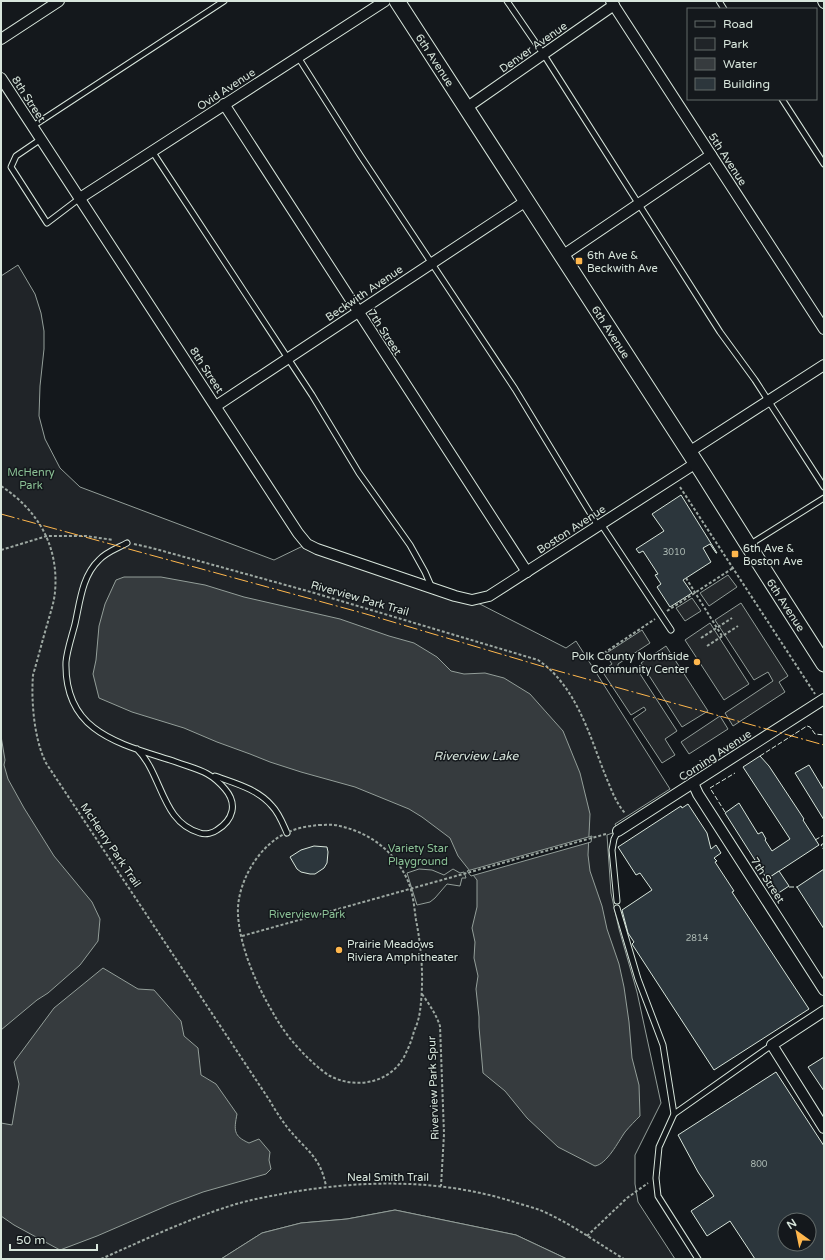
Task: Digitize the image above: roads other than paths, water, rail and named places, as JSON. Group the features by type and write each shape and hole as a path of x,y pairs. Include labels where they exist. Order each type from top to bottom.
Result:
{"main road":[{"name":"6th Avenue","path":"397,1 693,457 824,664"}],"street":[{"path":"1,39 59,1"},
{"name":"Ovid Avenue","path":"80,198 385,1"},
{"name":"Denver Avenue","path":"466,108 544,55 613,3"},
{"name":"5th Avenue","path":"613,3 824,329"},
{"name":"8th Street","path":"1,78 298,533 307,544 316,549 455,596"},
{"name":"7th Street","path":"224,104 526,572"},
{"path":"562,256 711,155"},
{"name":"Beckwith Avenue","path":"216,406 526,201"},
{"name":"Boston Avenue","path":"455,596 472,600 489,596 599,525 768,401 824,365"},
{"name":"Corning Avenue","path":"618,831 824,699"},
{"name":"7th Street","path":"693,783 698,794 824,990"},
{"path":"824,1011 772,1046 824,1128"}],"lane":[{"path":"33,126 224,1"},
{"path":"507,1 544,55 712,319 824,487"},
{"path":"298,57 515,389 599,525 671,630"},
{"path":"783,100 824,164"},
{"path":"41,139 16,156 11,167 47,223 80,198"},
{"path":"152,151 288,359 360,473 410,545 425,572 432,589"},
{"path":"748,545 824,498"},
{"path":"127,543 100,559 93,566 86,579 66,661 69,690 78,712 87,722 107,737 137,749 208,773 251,790 264,797 273,806 286,833"},
{"path":"137,749 149,765 176,819 190,830 202,834 213,832 224,825 231,817 233,804 227,792 217,780 208,773"},
{"path":"617,901 612,850 614,839 618,831"},
{"path":"617,908 638,979 663,1045 674,1114"},
{"path":"698,1259 658,1196 656,1178 658,1147 674,1114 772,1046"}],"water":[{"name":"Riverview Lake","path":"124,577 161,577 205,585 244,597 340,619 414,643 437,657 451,671 464,674 485,673 504,678 530,694 563,731 580,773 590,814 588,855 590,871 619,964 629,1022 632,1058 639,1085 640,1116 625,1132 612,1152 604,1161 595,1166 558,1147 527,1118 505,1091 483,1073 476,989 478,976 474,958 475,942 472,928 477,907 477,880 458,856 450,838 409,809 355,787 270,762 184,728 132,712 99,698 93,674 96,660 99,626 105,604 116,580"},
{"path":"1,736 5,760 4,765 8,779 54,856 92,902 100,919 98,941 80,965 48,993 37,1000 1,1030"},
{"path":"103,968 138,989 154,990 181,1021 184,1036 198,1048 201,1075 216,1084 237,1114 235,1128 237,1135 249,1143 259,1139 270,1152 269,1160 271,1169 266,1174 203,1192 171,1204 97,1236 60,1250 14,1225 1,1216 1,1123 12,1125 19,1084 14,1062 54,1008"},
{"path":"395,1210 516,1235 567,1259 221,1259 262,1233 301,1223 347,1219"}],"place":[{"name":"6th Ave & Beckwith Ave","path":"579,261"},
{"name":"6th Ave & Boston Ave","path":"735,554"},
{"name":"Polk County Northside Community Center","path":"697,662"},
{"name":"Prairie Meadows Riviera Amphitheater","path":"339,950"}],"park label":[{"name":"McHenry Park","path":"31,478"},
{"name":"Variety Star Playground","path":"418,854"},
{"name":"Riverview Park","path":"307,914"}]}
